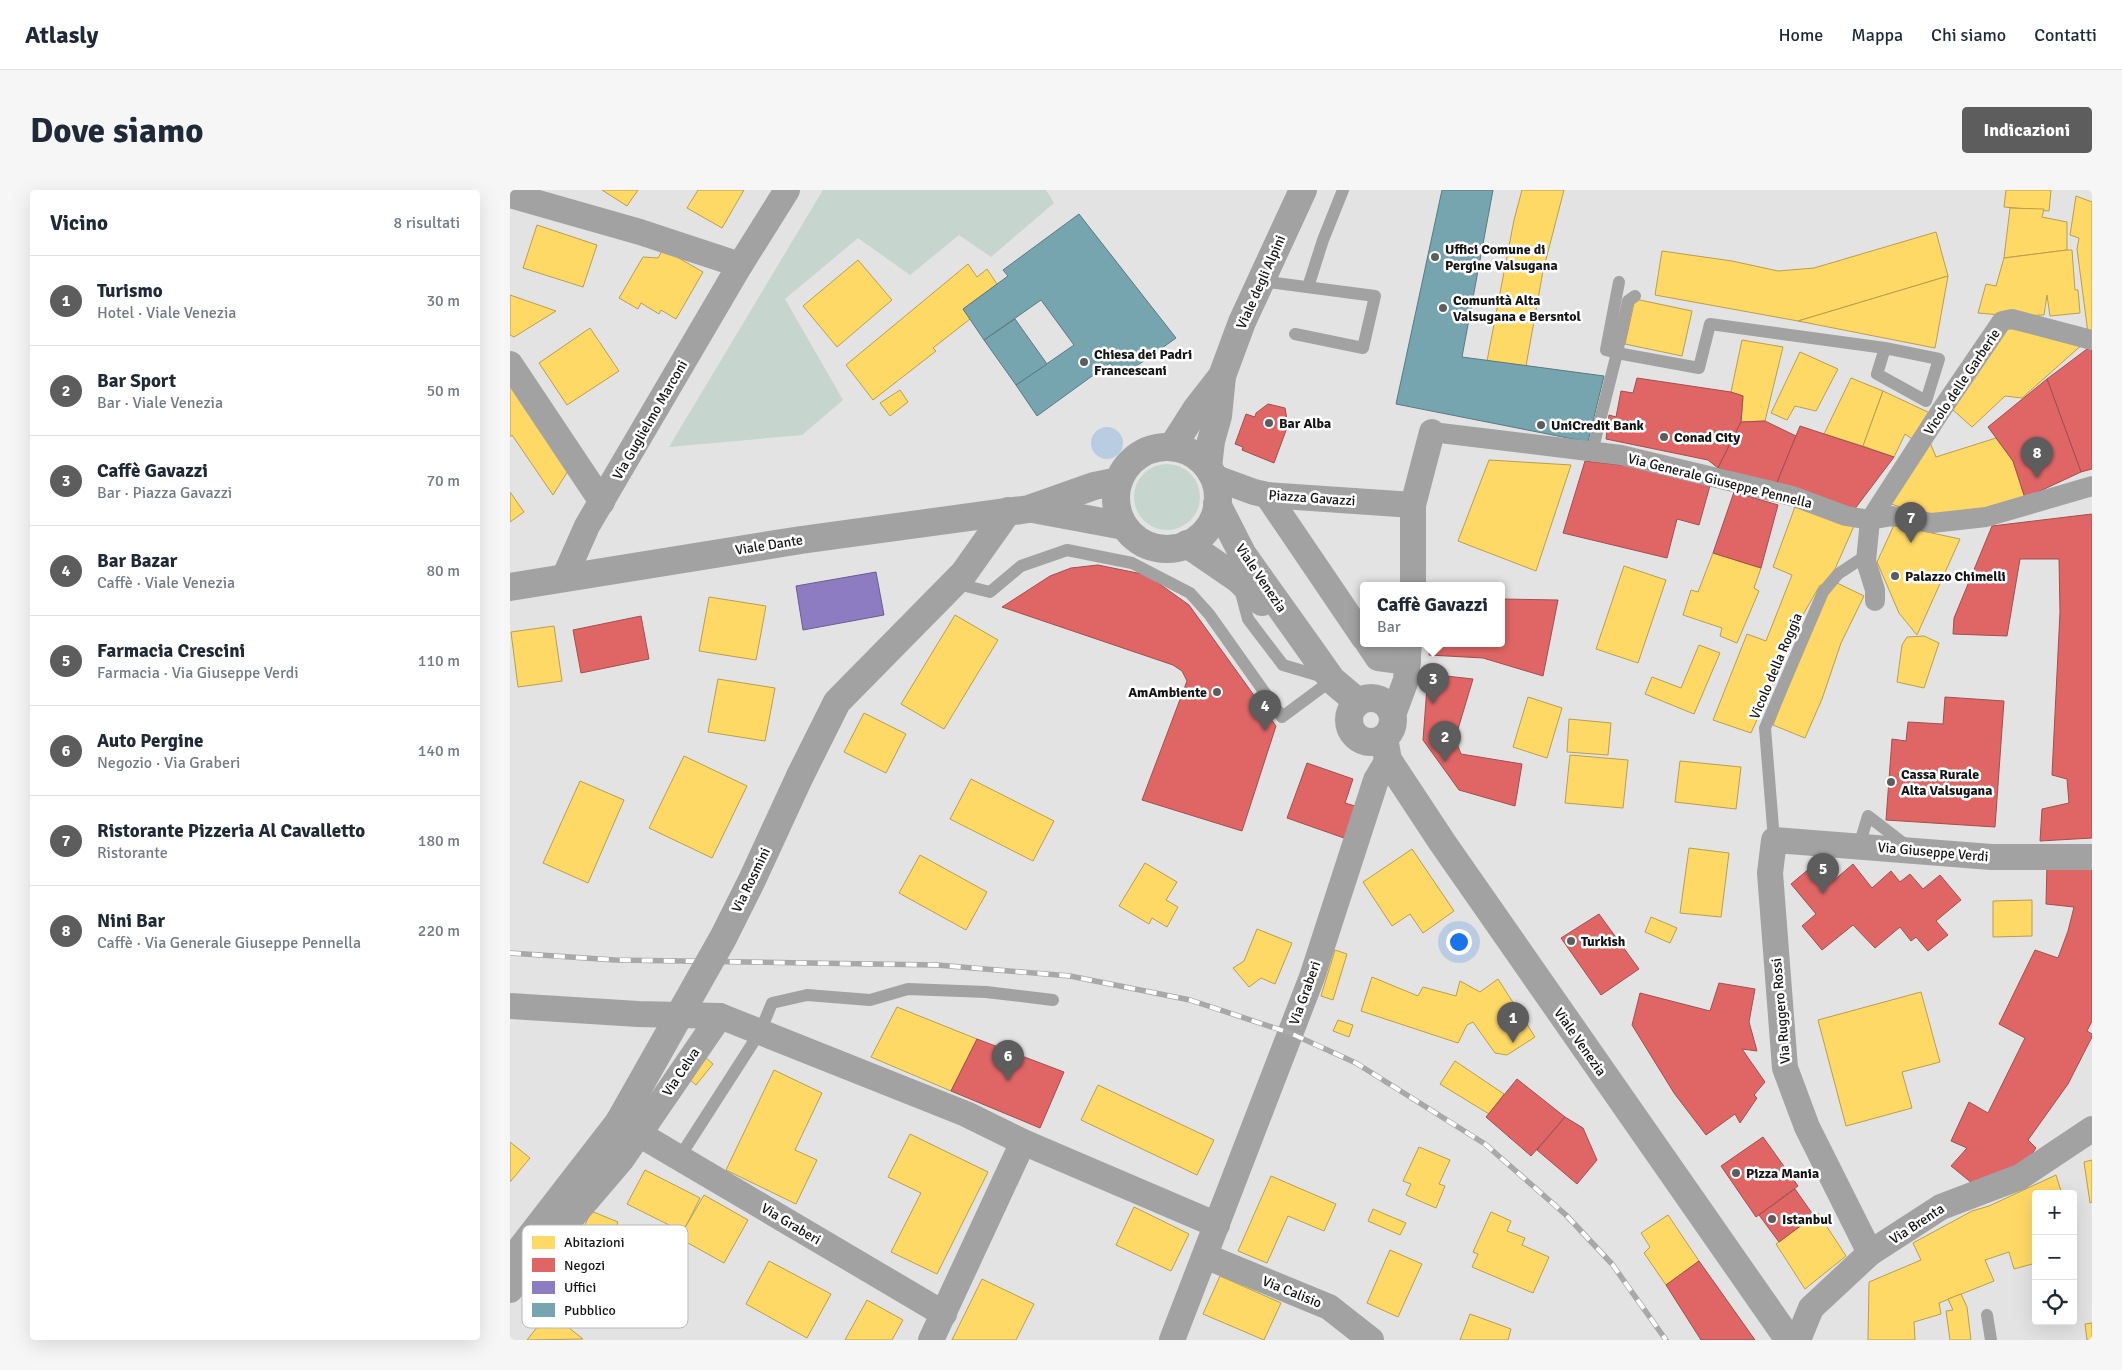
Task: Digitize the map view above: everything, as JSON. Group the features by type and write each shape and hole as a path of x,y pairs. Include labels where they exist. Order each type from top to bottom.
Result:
{"main road":[{"name":"Viale degli Alpini","path":"1222,376 1242,322 1303,190"},
{"path":"1172,447 1197,408 1222,376"},
{"path":"1210,472 1211,441 1218,416 1222,376"},
{"path":"1161,447 1172,447 1194,455 1210,472 1217,490 1217,504 1212,521 1201,535 1186,544 1171,548 1155,547 1136,538 1124,526 1118,513 1116,498 1119,481 1125,469 1140,455 1161,447"},
{"name":"Viale Dante","path":"510,588 810,539 1019,510 1094,486 1119,481"},
{"name":"Viale Venezia","path":"1217,504 1243,555 1332,680 1358,702 1372,698 1386,703 1388,738 1470,882 1786,1335"},
{"name":"Viale Dante","path":"1019,510 1124,526"},
{"name":"Via Rosmini","path":"541,1225 629,1128 752,880 800,776 837,702 953,583 989,540 1019,510"},
{"name":"Viale Venezia","path":"1186,544 1238,579 1310,649"},
{"path":"1358,702 1350,715 1352,729 1356,736 1369,742 1388,738"},
{"name":"Via Rosmini","path":"510,1263 522,1248"}],"street":[{"name":"Via Guglielmo Marconi","path":"564,578 588,526 740,265 787,190"},
{"path":"510,195 640,232 740,265"},
{"name":"Vicolo delle Garberie","path":"1870,520 1940,412 2002,322 2012,319 2092,340"},
{"path":"510,364 602,502"},
{"path":"1413,582 1413,505 1432,432"},
{"name":"Via Generale Giuseppe Pennella","path":"1432,432 1621,455 1792,496 1846,516 1870,520 1892,516 1932,523 1986,517 2092,486"},
{"name":"Piazza Gavazzi","path":"1210,472 1254,492 1267,495 1413,505"},
{"path":"1267,495 1360,632"},
{"path":"1870,520 1866,561 1875,590 1875,601"},
{"path":"1371,647 1378,658 1409,652 1406,680 1388,738"},
{"name":"Via Graberi","path":"1172,1340 1312,977 1388,738"},
{"name":"Via Giuseppe Verdi","path":"1774,840 1990,858 2092,857"},
{"name":"Via Ruggero Rossi","path":"1774,840 1770,873 1785,1068 1808,1127 1870,1253"},
{"path":"510,1006 638,1014 720,1016 966,1114 1023,1142 1216,1225"},
{"name":"Via Celva","path":"566,1225 622,1159 629,1128 720,1016"},
{"name":"Via Graberi","path":"629,1128 944,1314"},
{"name":"Via Brenta","path":"1786,1335 1870,1253 1941,1207 2020,1176 2092,1129"},
{"path":"931,1340 1023,1142"},
{"name":"Via Calisio","path":"1205,1256 1329,1307 1371,1340"},
{"name":"Via Celva","path":"510,1290 522,1276"}],"lane":[{"path":"1308,287 1323,240 1343,190"},
{"path":"1261,280 1375,296 1363,348 1295,334"},
{"path":"1619,282 1606,350 1618,353 1699,368 1710,324 1885,348 1939,359 1926,401 1877,374 1885,348"},
{"path":"1592,452 1618,353 1628,301 1635,296"},
{"path":"953,583 990,592 1021,566 1067,550 1132,563 1190,593 1209,614 1282,717 1318,693 1332,680"},
{"name":"Vicolo della Roggia","path":"1774,840 1765,728 1823,592 1838,574 1866,555"},
{"path":"1238,579 1248,619 1283,665 1332,680"},
{"path":"679,1158 760,1032 772,1002 807,995 870,1000 908,989 986,992 1053,1000"},
{"path":"1988,1315 1991,1340"}],"shaded area":[{"path":"823,190 1046,190 1054,203 991,257 959,235 910,275 858,238 785,299 843,400 802,435 669,447"},
{"path":"1167,464 1179,467 1190,474 1197,485 1200,497 1197,509 1190,520 1179,527 1167,530 1155,527 1144,520 1137,509 1134,497 1137,485 1144,474 1155,467"}],"water":[{"path":"1107,427 1118,432 1123,443 1118,454 1107,459 1096,454 1091,443 1096,432"}],"building: Abitazioni":[{"path":"602,190 638,190 627,206"},
{"path":"698,190 744,190 722,228 687,208"},
{"path":"1522,190 1564,190 1543,271 1526,366 1487,361 1514,220"},
{"path":"2006,190 2051,190 2049,211 2004,207"},
{"path":"2076,196 2092,202 2092,333 2088,333 2077,249 2079,238 2070,235"},
{"path":"2010,208 2044,209 2042,217 2067,222 2067,250 2004,258"},
{"path":"537,225 597,245 583,287 523,268"},
{"path":"1936,232 1948,276 1798,321 1655,295 1662,251 1732,261 1778,271 1814,268"},
{"path":"663,249 703,272 676,319 661,310 659,314 641,303 638,309 619,298 643,257 658,258"},
{"path":"2072,250 2075,290 2078,290 2080,313 2050,316 2047,295 2044,315 2013,316 1978,313 1986,284 1996,286 2004,258"},
{"path":"858,260 892,300 837,347 803,306"},
{"path":"968,264 977,277 987,269 997,284 963,309 970,319 933,348 936,351 873,400 846,365"},
{"path":"1948,276 1935,348 1798,321"},
{"path":"510,295 556,311 514,337 510,335"},
{"path":"1635,299 1692,311 1682,356 1625,344"},
{"path":"2013,321 2084,343 2022,398 2005,396 1972,427 1952,409"},
{"path":"590,328 619,371 567,405 539,363"},
{"path":"1742,340 1783,347 1765,421 1741,422 1743,396 1731,392"},
{"path":"1800,352 1838,369 1816,411 1795,406 1787,420 1771,413"},
{"path":"510,373 571,466 553,495 512,435 510,437"},
{"path":"1851,378 1883,391 1863,446 1824,434"},
{"path":"900,390 908,402 890,416 880,403"},
{"path":"1883,391 1932,414 1915,441 1905,434 1894,457 1863,446"},
{"path":"1996,438 2013,461 2025,498 1975,511 1928,516 1891,504 1929,440 1936,457"},
{"path":"1489,460 1571,465 1536,571 1458,541"},
{"path":"510,492 524,512 510,522"},
{"path":"1796,504 1854,526 1827,587 1820,585 1804,613 1751,733 1713,720 1747,634 1766,641 1792,575 1773,567"},
{"path":"1894,525 1960,539 1917,635 1899,613 1877,562"},
{"path":"1713,553 1761,568 1754,588 1759,591 1737,643 1720,636 1722,628 1683,615 1691,590 1698,592"},
{"path":"1624,566 1666,580 1638,663 1596,649"},
{"path":"1833,581 1864,596 1841,643 1822,699 1805,738 1773,725 1810,631"},
{"path":"709,597 766,606 756,660 699,651"},
{"path":"955,615 998,640 944,729 901,704"},
{"path":"554,626 562,681 518,687 511,632"},
{"path":"1924,636 1939,643 1924,688 1897,682 1902,645 1907,637"},
{"path":"1699,645 1720,653 1694,714 1645,694 1652,677 1681,688"},
{"path":"718,679 775,688 765,741 708,732"},
{"path":"1528,697 1562,708 1547,758 1513,747"},
{"path":"864,713 906,734 886,773 844,752"},
{"path":"1569,719 1611,723 1608,755 1567,752"},
{"path":"1570,755 1628,760 1623,808 1565,803"},
{"path":"684,756 747,786 712,858 649,828"},
{"path":"1680,761 1741,767 1736,809 1675,802"},
{"path":"971,779 1054,821 1033,861 950,819"},
{"path":"580,781 624,800 588,883 543,863"},
{"path":"1689,848 1729,853 1721,917 1680,913"},
{"path":"1412,849 1454,911 1423,933 1410,914 1392,926 1363,882"},
{"path":"920,855 987,892 966,930 899,893"},
{"path":"1145,863 1177,882 1166,900 1178,907 1167,927 1152,918 1149,924 1119,906"},
{"path":"2032,900 2032,936 1993,937 1993,901"},
{"path":"1651,917 1677,928 1670,943 1645,932"},
{"path":"1257,929 1292,943 1275,984 1261,978 1249,987 1233,968 1244,961"},
{"path":"1335,950 1347,954 1333,1000 1321,996"},
{"path":"1372,977 1418,996 1423,987 1456,996 1460,981 1480,992 1498,979 1535,1037 1507,1055 1495,1053 1473,1022 1467,1025 1458,1043 1361,1011"},
{"path":"1921,992 1940,1062 1902,1072 1912,1108 1846,1126 1818,1020"},
{"path":"897,1007 977,1039 951,1091 871,1057"},
{"path":"1338,1020 1353,1025 1349,1037 1333,1031"},
{"path":"706,1058 713,1064 696,1085 689,1079"},
{"path":"1455,1061 1504,1094 1489,1114 1440,1084"},
{"path":"774,1070 822,1093 795,1150 817,1160 796,1204 726,1170"},
{"path":"1098,1085 1214,1140 1197,1175 1081,1120"},
{"path":"910,1134 988,1172 937,1274 891,1252 921,1193 888,1177"},
{"path":"510,1142 530,1158 510,1182"},
{"path":"1419,1147 1450,1160 1439,1184 1445,1186 1436,1208 1406,1195 1411,1184 1403,1181"},
{"path":"2092,1160 2092,1202 2090,1203 2084,1162"},
{"path":"645,1170 700,1198 686,1225 669,1225 627,1204"},
{"path":"2056,1175 2061,1190 2032,1190 2032,1264 2014,1269 2009,1252 1985,1260 1994,1281 1939,1303 1941,1314 1914,1322 1915,1340 1868,1340 1869,1282 1921,1260 1913,1243 1972,1211 1989,1206"},
{"path":"1271,1176 1336,1204 1324,1231 1288,1216 1267,1263 1238,1251"},
{"path":"704,1195 748,1220 724,1263 688,1243 687,1225"},
{"path":"1134,1207 1189,1234 1171,1271 1116,1245"},
{"path":"1373,1209 1406,1223 1400,1235 1368,1221"},
{"path":"591,1211 618,1222 617,1225 585,1225"},
{"path":"1491,1212 1511,1221 1507,1231 1525,1238 1522,1245 1549,1257 1533,1293 1472,1267 1478,1254 1473,1252"},
{"path":"1818,1213 1846,1256 1805,1289 1776,1244"},
{"path":"1668,1215 1699,1261 1666,1285 1644,1253 1650,1247 1641,1233"},
{"path":"1390,1250 1422,1264 1398,1317 1367,1303"},
{"path":"769,1261 831,1294 807,1338 746,1304"},
{"path":"1220,1276 1281,1303 1264,1340 1203,1314"},
{"path":"982,1279 1034,1304 1016,1340 952,1340"},
{"path":"1961,1294 1967,1307 1971,1340 1950,1340 1946,1311 1953,1310 1948,1299"},
{"path":"867,1300 903,1320 892,1340 845,1340"},
{"path":"1470,1314 1511,1329 1508,1340 1460,1340"},
{"path":"2092,1323 2092,1340 2087,1340 2085,1324"},
{"path":"536,1328 569,1328 583,1339 527,1340"}],"building: Negozi":[{"path":"2087,349 2092,349 2092,469 2081,472 2047,379"},
{"path":"1637,378 1731,392 1743,396 1741,422 1718,468 1708,460 1606,439 1609,415 1616,417 1621,391 1633,393"},
{"path":"2047,379 2081,472 2025,498 2013,461 1988,427"},
{"path":"1268,404 1285,408 1288,425 1274,463 1242,450 1243,447 1235,444 1246,414 1255,417 1256,413"},
{"path":"1765,421 1796,436 1776,485 1718,468 1741,422"},
{"path":"1800,426 1894,457 1854,510 1776,485"},
{"path":"1585,461 1648,468 1711,482 1699,525 1677,519 1667,558 1563,533"},
{"path":"1734,492 1778,505 1761,568 1713,553"},
{"path":"2092,514 2092,838 2040,841 2042,809 2069,803 2067,779 2052,775 2060,612 2059,559 2020,559 2007,636 1953,634 1954,618 1992,526"},
{"name":"AmAmbiente","path":"1098,565 1147,575 1189,605 1276,726 1242,831 1142,800 1187,681 1182,671 1173,665 1002,607 1050,576 1071,568"},
{"path":"1505,599 1558,600 1543,676 1483,658 1429,655 1430,647 1505,647"},
{"path":"641,616 649,659 581,673 573,630"},
{"path":"1428,674 1473,679 1455,739 1461,754 1522,764 1515,806 1459,790 1423,740"},
{"path":"1945,697 2004,701 1995,827 1886,820 1892,739 1906,741 1908,722 1943,724"},
{"path":"1307,763 1353,779 1345,803 1355,806 1344,838 1287,818"},
{"path":"1816,863 1832,882 1853,864 1872,888 1891,871 1900,882 1910,874 1923,889 1940,875 1961,900 1936,921 1948,935 1928,951 1916,937 1911,941 1900,927 1875,948 1853,925 1822,950 1802,926 1816,914 1791,884"},
{"path":"2047,863 2092,867 2092,1021 2087,1031 2092,1034 2092,1037 2068,1084 2028,1140 2036,1148 2027,1161 1978,1188 1951,1166 1967,1148 1951,1141 1969,1102 1988,1113 2025,1038 1999,1024 2035,950 2058,958 2068,931 2074,907 2046,904"},
{"path":"1599,914 1639,969 1601,995 1561,938"},
{"path":"1719,983 1755,989 1749,1022 1757,1051 1742,1049 1765,1082 1754,1095 1757,1098 1740,1123 1735,1114 1706,1135 1674,1093 1632,1025 1640,993 1710,1011"},
{"path":"977,1039 1064,1072 1040,1128 951,1091"},
{"path":"1517,1079 1565,1117 1531,1156 1486,1117"},
{"path":"1565,1117 1583,1128 1597,1160 1577,1184 1537,1150"},
{"path":"1763,1137 1798,1186 1756,1217 1721,1166"},
{"path":"1795,1189 1814,1216 1779,1242 1759,1215"},
{"path":"1699,1261 1755,1340 1701,1340 1666,1285"}],"building: Uffici":[{"path":"876,572 884,615 803,630 796,586"}],"building: Pubblico":[{"name":"Comunità Alta Valsugana e Bersntol","path":"1442,190 1493,190 1462,357 1604,376 1588,442 1396,404"},
{"path":"1079,214 1176,338 1121,377 1110,363 1037,416 1016,385 1074,345 1041,300 984,340 963,309 1008,276 1003,270"},
{"path":"1015,319 1047,364 1016,385 984,340"}],"railway":[{"path":"510,953 615,960 937,965 1070,976 1190,1000 1290,1033 1356,1063 1485,1144 1566,1215 1612,1264 1666,1340"}],"place":[{"name":"Uffici Comune di Pergine Valsugana","path":"1435,257"},
{"name":"Comunità Alta Valsugana e Bersntol","path":"1443,308"},
{"name":"Chiesa dei Padri Francescani","path":"1084,362"},
{"name":"Bar Alba","path":"1269,423"},
{"name":"UniCredit Bank","path":"1541,425"},
{"name":"Conad City","path":"1664,437"},
{"name":"Nini Bar","path":"2037,478"},
{"name":"Ristorante Pizzeria Al Cavalletto","path":"1911,543"},
{"name":"Palazzo Chimelli","path":"1895,576"},
{"name":"AmAmbiente","path":"1217,692"},
{"name":"Caffè Gavazzi","path":"1433,704"},
{"name":"Bar Bazar","path":"1265,731"},
{"name":"Bar Sport","path":"1445,762"},
{"name":"Cassa Rurale Alta Valsugana","path":"1891,782"},
{"name":"Farmacia Crescini","path":"1823,894"},
{"name":"Turkish","path":"1571,941"},
{"name":"Turismo","path":"1513,1043"},
{"name":"Auto Pergine","path":"1008,1081"},
{"name":"Pizza Mania","path":"1736,1173"},
{"name":"Istanbul","path":"1772,1219"}]}
